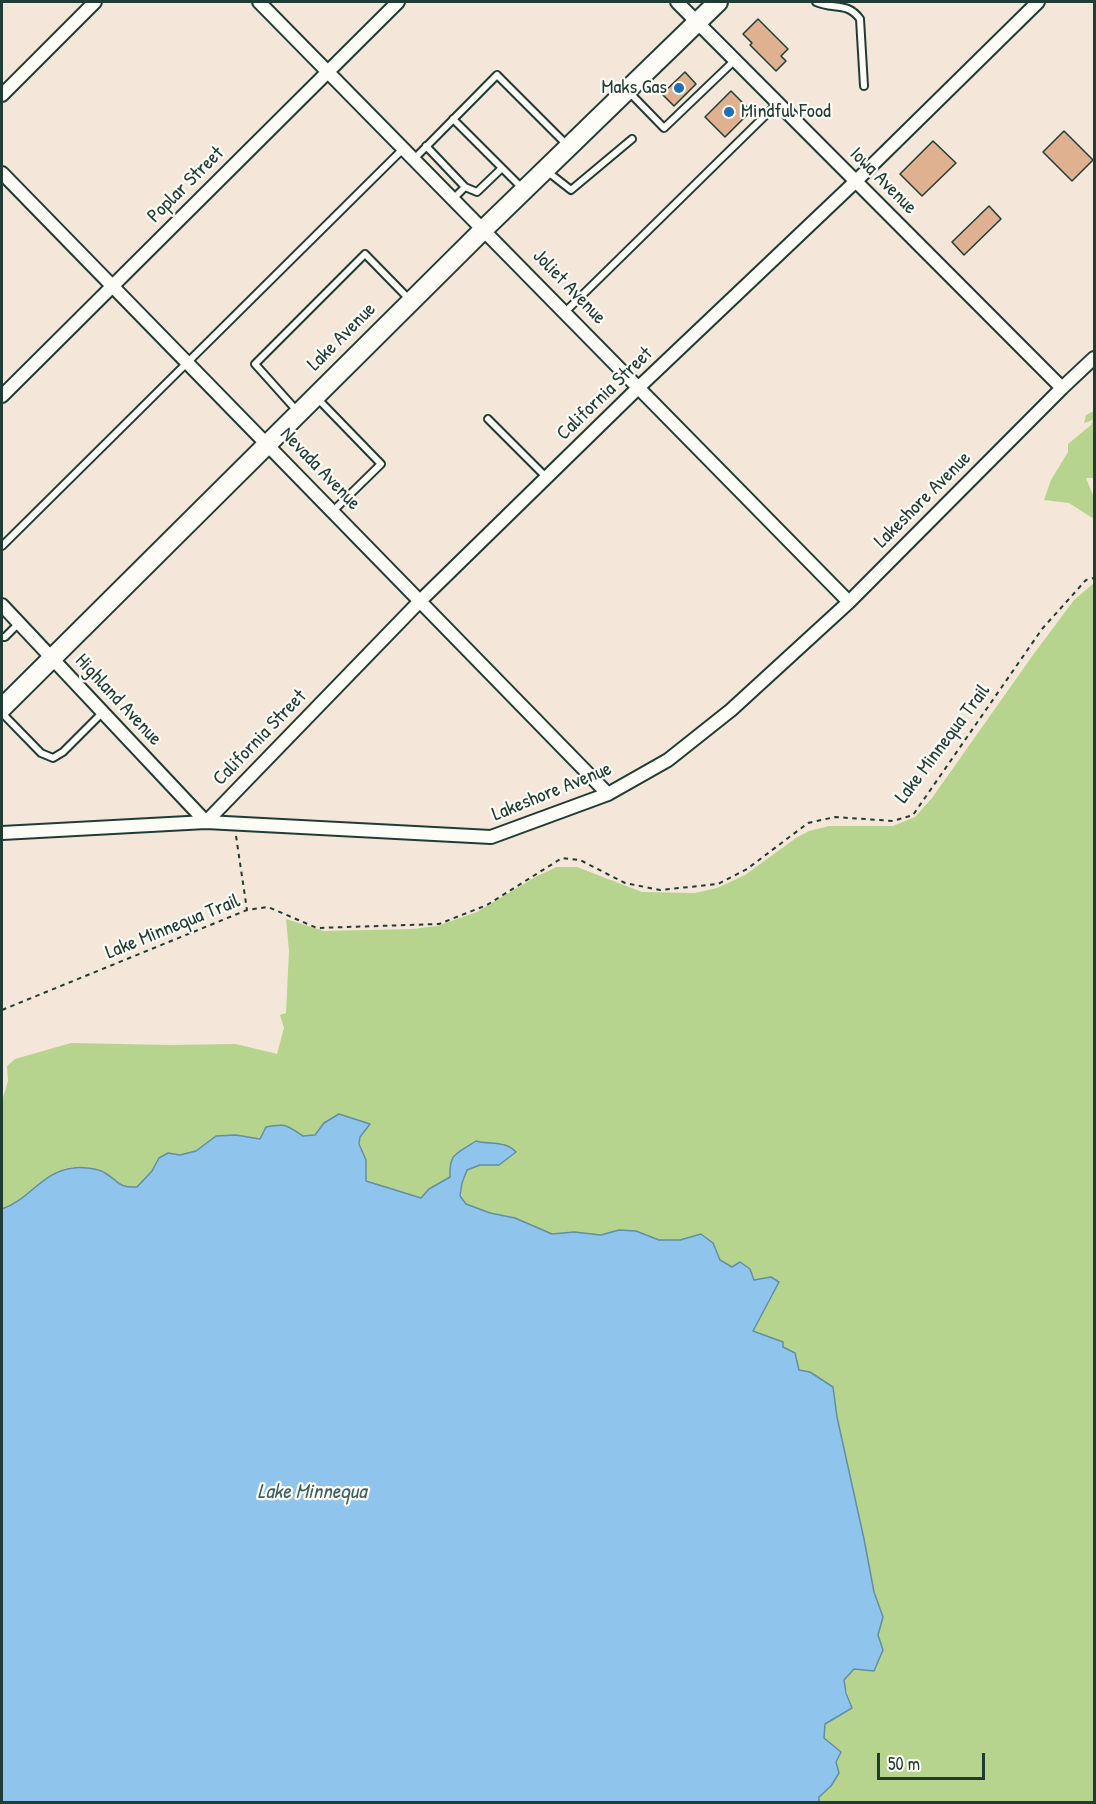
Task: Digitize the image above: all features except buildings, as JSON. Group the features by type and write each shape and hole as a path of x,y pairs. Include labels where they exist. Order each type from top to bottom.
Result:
{"main road":[{"name":"Lake Avenue","path":"2,708 484,229 718,2"}],"street":[{"path":"2,95 95,2"},
{"name":"Joliet Avenue","path":"259,2 415,158 849,602"},
{"name":"Poplar Street","path":"2,396 398,2"},
{"name":"Iowa Avenue","path":"677,2 1062,388"},
{"name":"California Street","path":"206,822 420,601 639,387 856,181 1038,2"},
{"name":"Nevada Avenue","path":"2,172 608,794"},
{"name":"Lakeshore Avenue","path":"2,833 206,822 490,837 608,794 668,760 731,710 849,602 1062,388 1095,358"},
{"name":"Highland Avenue","path":"2,605 206,822"}],"lane":[{"path":"816,2 825,6 845,7 852,10 860,19 864,86"},
{"path":"627,90 664,128 735,60"},
{"path":"415,158 497,75 568,147"},
{"path":"565,312 777,103"},
{"path":"453,119 524,190"},
{"path":"545,169 571,190 632,139"},
{"path":"426,146 465,187 477,192 502,168"},
{"path":"2,546 405,148"},
{"path":"454,198 465,187"},
{"path":"299,412 255,364 365,254 411,301"},
{"path":"315,396 381,464 333,511"},
{"path":"488,419 546,478"},
{"path":"2,638 19,623"},
{"path":"2,713 41,753 53,758 63,752 103,712"}],"path":[{"name":"Lake Minnequa Trail","path":"2,1010 247,910 268,907 317,928 440,924 487,904 562,858 580,860 625,883 660,890 718,884 747,869 808,823 835,817 893,821 913,815 1042,629 1086,580 1095,578"},
{"path":"234,823 247,910"}],"green space":[{"path":"1094,411 1094,478 1086,478 1094,495 1094,519 1069,503 1044,500 1051,480 1068,452 1068,444 1091,425 1093,420 1084,423 1086,415"},
{"path":"1094,583 1094,1802 819,1802 819,1797 831,1786 836,1762 841,1752 824,1738 825,1724 852,1708 843,1680 854,1669 883,1650 878,1635 883,1617 874,1592 837,1417 833,1387 810,1372 799,1370 795,1353 753,1331 779,1281 771,1277 754,1281 720,1260 713,1243 659,1240 636,1231 619,1230 601,1235 574,1232 552,1234 515,1218 490,1213 466,1204 460,1196 467,1170 480,1165 499,1164 503,1143 485,1144 476,1141 453,1158 450,1177 429,1189 421,1198 413,1197 366,1180 367,1173 360,1137 324,1123 315,1135 261,1139 236,1135 216,1136 196,1151 180,1155 168,1153 159,1158 152,1171 137,1187 119,1184 102,1171 92,1168 67,1168 48,1177 21,1199 2,1209 2,1101 8,1081 7,1066 15,1059 71,1043 236,1044 277,1054 284,1028 280,1015 286,1013 289,951 286,919 324,931 413,929 437,926 477,912 537,876 557,867 577,867 642,892 695,893 717,888 745,875 809,831 829,826 893,826 915,817 932,798 1074,600"}],"water":[{"name":"Lake Minnequa","path":"339,1114 370,1124 360,1137 359,1144 366,1160 366,1181 421,1198 429,1189 450,1177 451,1163 459,1152 476,1141 502,1144 516,1152 499,1165 480,1165 467,1170 460,1196 466,1204 490,1213 515,1218 552,1234 574,1232 601,1235 619,1230 636,1231 659,1240 680,1240 701,1234 713,1243 720,1260 732,1267 740,1262 750,1269 754,1280 771,1277 779,1282 753,1331 783,1342 783,1347 795,1353 799,1370 810,1372 833,1387 837,1417 874,1592 883,1617 878,1635 883,1650 874,1671 854,1669 844,1680 852,1708 825,1724 824,1738 841,1752 836,1762 839,1773 831,1786 819,1797 819,1802 2,1802 2,1209 12,1205 44,1180 62,1170 94,1169 102,1171 122,1185 137,1187 152,1171 159,1158 168,1153 180,1155 196,1151 216,1136 236,1135 260,1139 266,1127 273,1126 286,1126 303,1136 315,1135 324,1123"}],"place":[{"name":"Maks Gas","path":"679,88"},
{"name":"Mindful Food","path":"729,112"}]}
